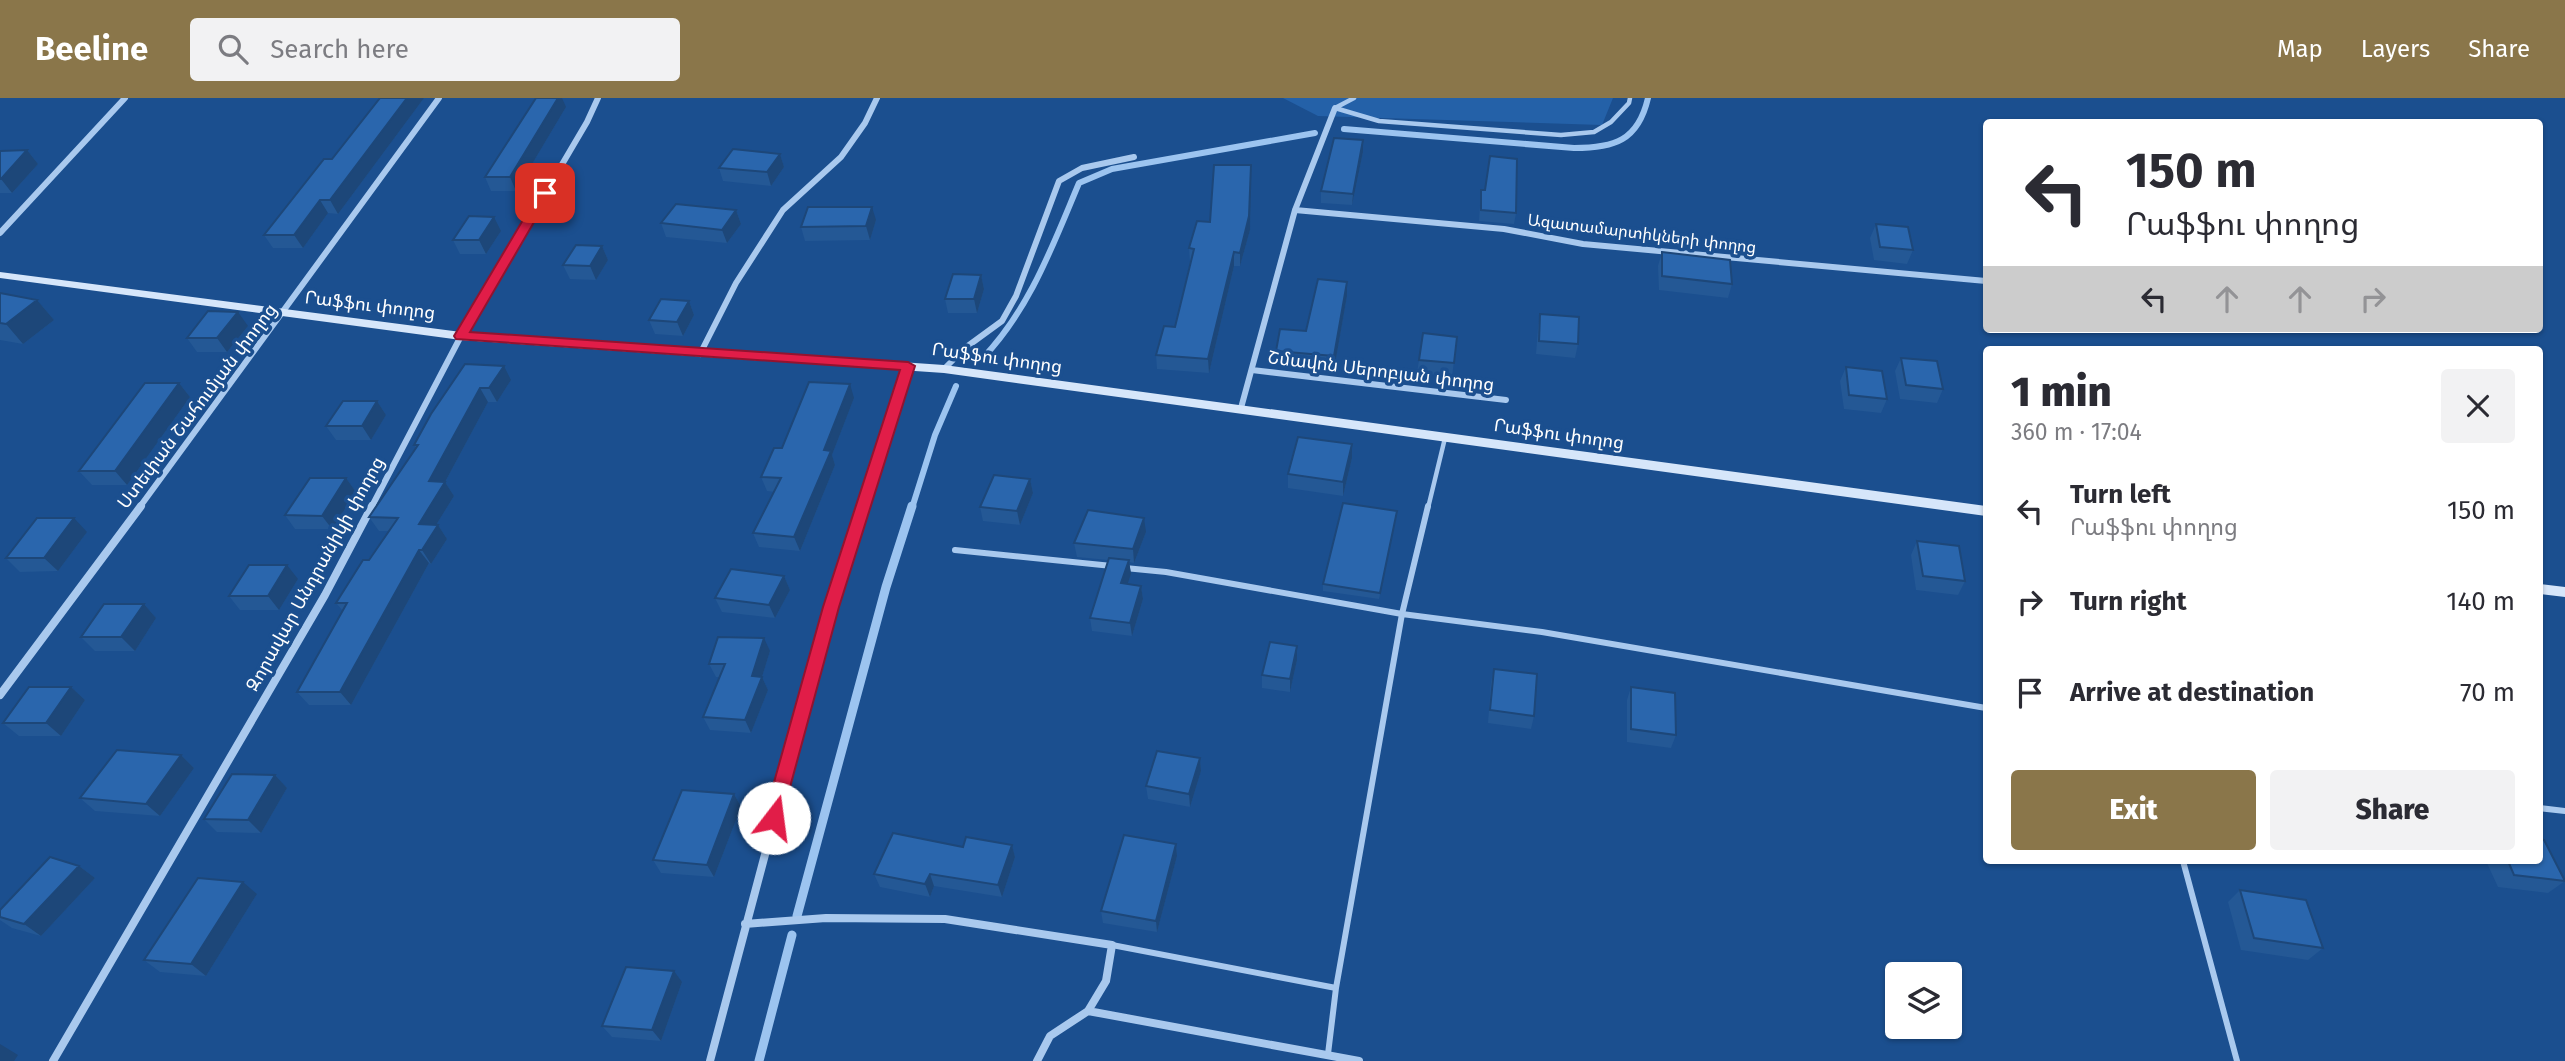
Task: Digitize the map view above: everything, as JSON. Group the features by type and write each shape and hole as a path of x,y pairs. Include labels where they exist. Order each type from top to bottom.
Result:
{"main road":[{"name":"Րաֆֆու փողոց","path":"0,275 461,336 944,369 1983,511"},
{"path":"2543,590 2565,593"}],"street":[{"path":"0,233 125,98"},
{"name":"Ստեփան Շահումյան փողոց","path":"0,695 284,313 439,98"},
{"name":"Զորավար Անդրանիկի փողոց","path":"53,1061 325,595 461,336 587,122 598,98"},
{"path":"700,354 736,283 783,210 841,157 865,123 877,98"},
{"path":"1241,408 1295,210 1335,108"},
{"path":"944,369 965,348 1002,321 1016,296 1059,181 1082,168 1134,157"},
{"name":"Ազատամարտիկների փողոց","path":"1295,210 1504,229 1597,245 1983,281"},
{"path":"710,1061 831,607 908,366"},
{"name":"Շմավոն Սերոբյան փողոց","path":"1252,370 1506,400"},
{"path":"745,924 826,919 946,919 1112,945 1106,981 1088,1011 1050,1036 1037,1061"},
{"path":"1088,1011 1359,1061"}],"lane":[{"path":"1335,108 1354,98"},
{"path":"1335,108 1378,121 1561,135 1594,132 1611,122 1629,103 1630,98"},
{"path":"1328,1054 1336,988 1402,614 1445,438"},
{"path":"955,550 1166,572 1402,614 1542,632 1983,707"},
{"path":"2543,808 2565,811"},
{"path":"2184,864 2237,1061"},
{"path":"1112,945 1336,988"}],"shaded area":[{"path":"1283,98 1613,98 1602,125 1318,116"}],"building":[{"path":"380,98 407,98 330,200 320,200 294,235 264,235 324,159 332,159"},
{"path":"536,98 558,98 510,177 485,177"},
{"path":"1334,138 1363,140 1353,194 1321,191"},
{"path":"733,149 780,154 767,172 719,168"},
{"path":"27,150 1,179 0,179 0,151"},
{"path":"1490,156 1517,159 1516,213 1481,210 1481,190 1485,190"},
{"path":"1214,165 1251,165 1249,216 1240,253 1234,252 1208,359 1156,355 1164,326 1175,327 1194,249 1189,248 1197,221 1210,222"},
{"path":"676,204 736,210 722,230 661,223"},
{"path":"808,207 872,207 866,226 801,227"},
{"path":"469,216 494,217 479,240 453,240"},
{"path":"1876,224 1908,227 1913,250 1880,247"},
{"path":"576,245 602,246 590,266 563,265"},
{"path":"1662,252 1730,260 1732,284 1662,276"},
{"path":"953,274 981,275 974,299 945,299"},
{"path":"1318,279 1347,282 1334,356 1276,351 1280,329 1306,331"},
{"path":"0,293 37,300 6,324 0,323"},
{"path":"661,299 689,301 677,322 649,320"},
{"path":"208,311 238,312 217,338 187,338"},
{"path":"1540,314 1579,317 1578,344 1539,341"},
{"path":"1423,333 1457,337 1454,363 1419,360"},
{"path":"1901,358 1937,361 1943,389 1906,385"},
{"path":"465,364 504,366 489,388 480,388 429,481 445,482 419,524 438,525 422,550 419,550 340,692 297,692 347,603 336,603 363,560 369,560 398,518 369,517 418,445 414,445 431,414"},
{"path":"1846,367 1882,371 1887,399 1849,395"},
{"path":"809,382 850,384 824,450 831,451 794,537 753,533 781,478 761,477 774,448 782,448"},
{"path":"145,383 179,383 115,471 79,471"},
{"path":"343,401 377,401 362,426 326,426"},
{"path":"1298,437 1352,444 1343,482 1288,474"},
{"path":"994,475 1030,479 1017,511 980,507"},
{"path":"310,478 346,478 322,516 285,515"},
{"path":"1343,503 1397,511 1380,593 1323,584"},
{"path":"1088,510 1144,518 1133,549 1074,543"},
{"path":"37,518 74,518 44,558 6,558"},
{"path":"1917,541 1959,546 1965,581 1923,576"},
{"path":"1109,558 1129,560 1121,583 1141,586 1130,623 1090,618"},
{"path":"249,565 287,565 268,596 229,596"},
{"path":"731,569 784,576 769,605 715,598"},
{"path":"104,604 144,604 121,637 81,637"},
{"path":"718,637 764,638 752,676 762,677 745,720 703,717 725,664 709,664"},
{"path":"1270,642 1297,646 1290,679 1262,675"},
{"path":"1494,669 1537,674 1534,716 1490,710"},
{"path":"29,687 71,687 46,723 3,723"},
{"path":"1631,687 1675,693 1676,735 1631,729"},
{"path":"117,750 181,755 146,804 80,798"},
{"path":"1157,751 1200,758 1189,794 1146,786"},
{"path":"232,774 275,775 248,820 204,819"},
{"path":"682,790 734,794 707,865 653,860"},
{"path":"893,833 963,847 966,837 1012,845 998,885 930,874 925,884 874,874"},
{"path":"1124,835 1176,844 1156,921 1101,911"},
{"path":"2543,840 2565,881 2514,875 2509,864 2543,864"},
{"path":"50,857 79,866 24,924 0,917 0,910"},
{"path":"198,878 243,882 191,964 144,960"},
{"path":"2240,890 2306,900 2323,948 2254,938"},
{"path":"626,967 674,971 652,1030 602,1026"}],"waterway":[{"path":"1344,129 1588,148 1612,144 1631,133 1644,112 1648,98"},
{"path":"981,360 1013,320 1026,298 1049,254 1079,183 1112,169 1315,133"},
{"path":"912,508 935,435 956,386"},
{"path":"797,916 886,587 912,506"},
{"path":"759,1061 792,935"}],"route":[{"path":"545,193 461,336 908,366 831,607 774,818"}]}
